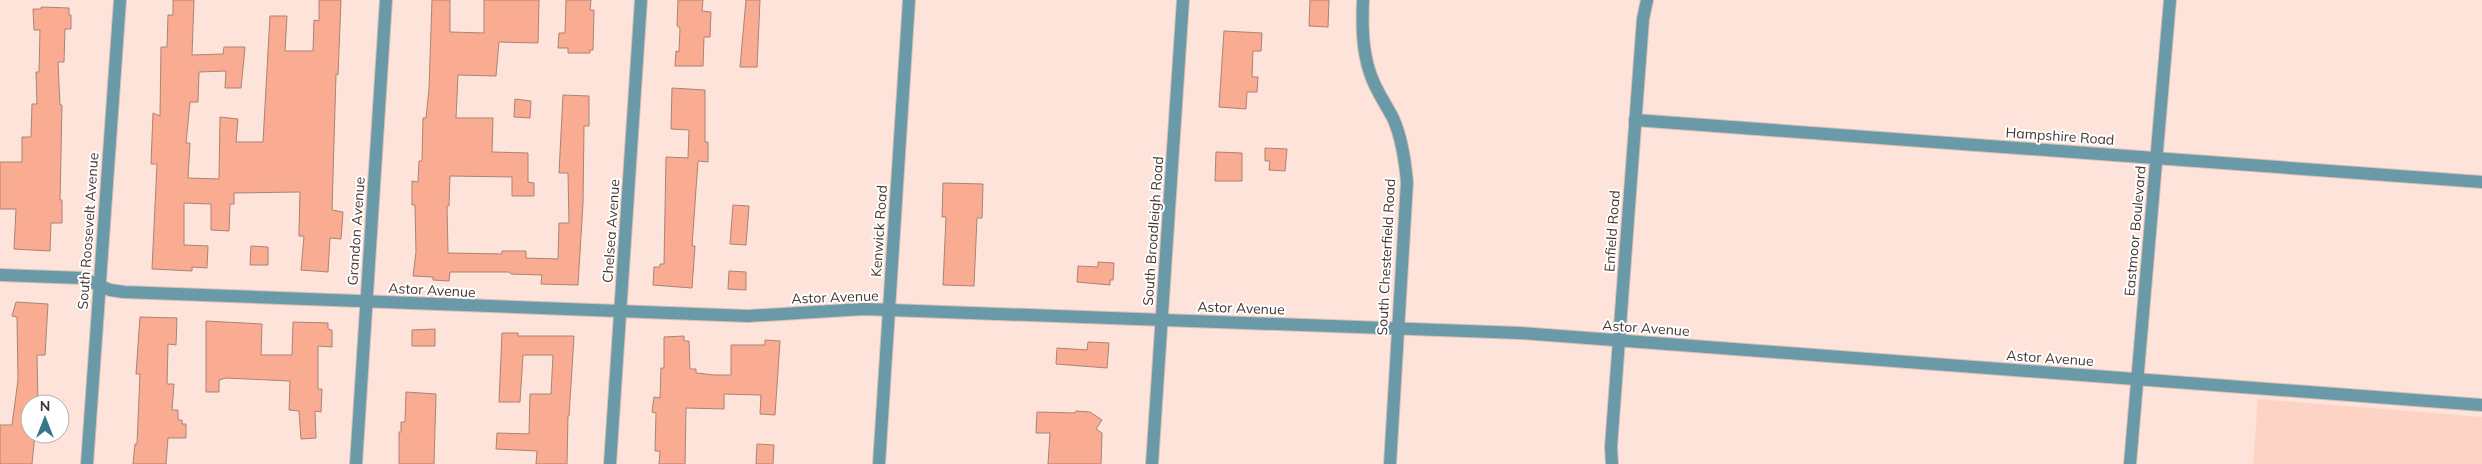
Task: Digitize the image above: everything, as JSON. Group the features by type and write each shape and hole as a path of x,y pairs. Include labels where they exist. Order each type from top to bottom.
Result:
{"street":[{"name":"South Roosevelt Avenue","path":"87,464 98,284 120,0"},
{"name":"Grandon Avenue","path":"356,464 386,0"},
{"name":"Chelsea Avenue","path":"610,464 641,0"},
{"name":"Kenwick Road","path":"879,464 909,0"},
{"name":"South Broadleigh Road","path":"1152,464 1183,0"},
{"name":"South Chesterfield Road","path":"1363,0 1362,30 1365,57 1370,76 1393,118 1405,160 1407,182 1390,464"},
{"name":"Enfield Road","path":"1612,464 1611,447 1635,120 1643,19 1647,0"},
{"name":"Eastmoor Boulevard","path":"2130,464 2170,0"},
{"name":"Hampshire Road","path":"1635,120 2482,182"},
{"name":"Astor Avenue","path":"0,275 74,277 98,284 110,290 124,292 367,301 492,308 748,316 864,309 1520,333 2482,405"}],"shaded area":[{"path":"2258,399 2482,417 2482,464 2253,464"}],"building":[{"path":"173,0 194,0 192,55 223,54 224,47 245,47 241,88 225,88 226,71 199,72 198,102 190,102 186,143 190,143 188,178 219,179 220,117 238,119 236,142 263,142 270,16 287,16 285,51 313,51 314,20 319,21 319,0 341,0 338,75 336,74 332,210 343,212 341,239 330,238 328,272 301,270 304,236 299,236 300,192 234,193 234,204 230,204 229,231 211,230 211,204 184,203 184,245 208,246 207,268 192,267 192,271 152,269 157,164 151,164 153,113 160,116 161,47 167,47 168,15 173,15"},
{"path":"432,0 450,0 450,32 484,33 484,0 539,0 538,43 499,42 496,76 458,75 456,118 493,118 492,152 528,153 528,182 534,183 534,196 512,196 512,177 450,176 449,206 447,206 448,253 502,254 502,251 526,251 526,258 558,259 559,223 569,223 568,173 559,173 563,95 589,96 589,126 584,126 583,203 578,285 541,284 542,275 511,274 509,272 450,272 449,281 433,280 433,277 413,276 416,252 415,205 412,205 412,181 418,182 419,161 422,161 423,118 426,118 429,89"},
{"path":"566,0 591,0 590,10 594,10 593,50 590,50 590,53 568,53 568,48 558,48 559,33 565,33"},
{"path":"678,0 703,0 702,11 711,12 710,37 704,37 703,66 675,66 676,51 679,52"},
{"path":"746,0 760,0 757,67 740,67"},
{"path":"1310,0 1329,0 1328,27 1309,26"},
{"path":"41,7 69,8 69,15 71,15 71,29 65,29 64,62 58,62 60,105 62,105 60,200 62,200 62,223 51,223 50,251 14,249 16,209 0,209 0,162 22,162 22,137 31,137 32,104 37,104 36,72 39,72 40,30 34,30 33,9 41,9"},
{"path":"1224,31 1262,33 1261,51 1253,51 1252,77 1258,77 1257,92 1247,92 1246,109 1219,107"},
{"path":"672,88 705,90 705,142 708,142 708,162 698,161 692,246 695,246 692,288 653,285 654,267 660,267 660,264 664,264 666,157 688,158 689,130 671,129"},
{"path":"515,99 531,101 530,118 514,117"},
{"path":"1265,148 1287,149 1285,171 1269,170 1270,161 1265,161"},
{"path":"1216,152 1242,153 1242,181 1215,181"},
{"path":"943,183 983,184 982,218 977,218 974,286 943,285 946,217 942,217"},
{"path":"733,205 749,206 746,245 730,244"},
{"path":"251,246 268,247 268,265 250,265"},
{"path":"1098,262 1114,263 1113,280 1110,280 1110,285 1077,282 1078,266 1098,267"},
{"path":"729,271 746,272 746,290 728,289"},
{"path":"16,302 48,304 45,355 37,355 38,394 20,394 20,444 34,444 32,464 0,464 0,425 12,425 18,380 17,317 12,316"},
{"path":"140,317 177,318 176,345 168,344 167,384 174,384 172,410 178,410 178,420 182,420 182,424 186,424 186,438 168,438 166,464 133,464 135,444 137,444 140,374 136,374"},
{"path":"206,321 262,324 261,355 292,355 293,322 328,323 328,329 332,330 332,347 318,346 318,389 322,389 321,412 315,411 316,438 301,439 299,411 289,410 290,381 226,378 219,380 219,392 206,392"},
{"path":"435,329 435,346 412,346 412,330"},
{"path":"502,333 518,333 518,336 574,336 568,416 567,464 536,464 537,451 496,449 497,433 529,434 530,394 551,394 553,355 523,355 520,402 499,402"},
{"path":"684,336 684,341 689,341 690,369 696,369 696,373 715,375 731,375 731,345 765,345 765,340 780,341 775,415 760,414 761,395 724,394 724,409 686,408 685,464 659,464 660,451 655,451 656,413 652,412 654,397 660,398 661,368 664,368 664,337"},
{"path":"1088,342 1109,343 1107,368 1056,364 1057,348 1087,350"},
{"path":"406,392 436,394 434,464 399,464 399,432 401,432 401,422 405,422"},
{"path":"1076,411 1090,412 1102,420 1096,429 1102,433 1101,464 1048,464 1050,433 1036,433 1037,412 1075,413"},
{"path":"757,444 774,445 773,464 756,464"}]}
